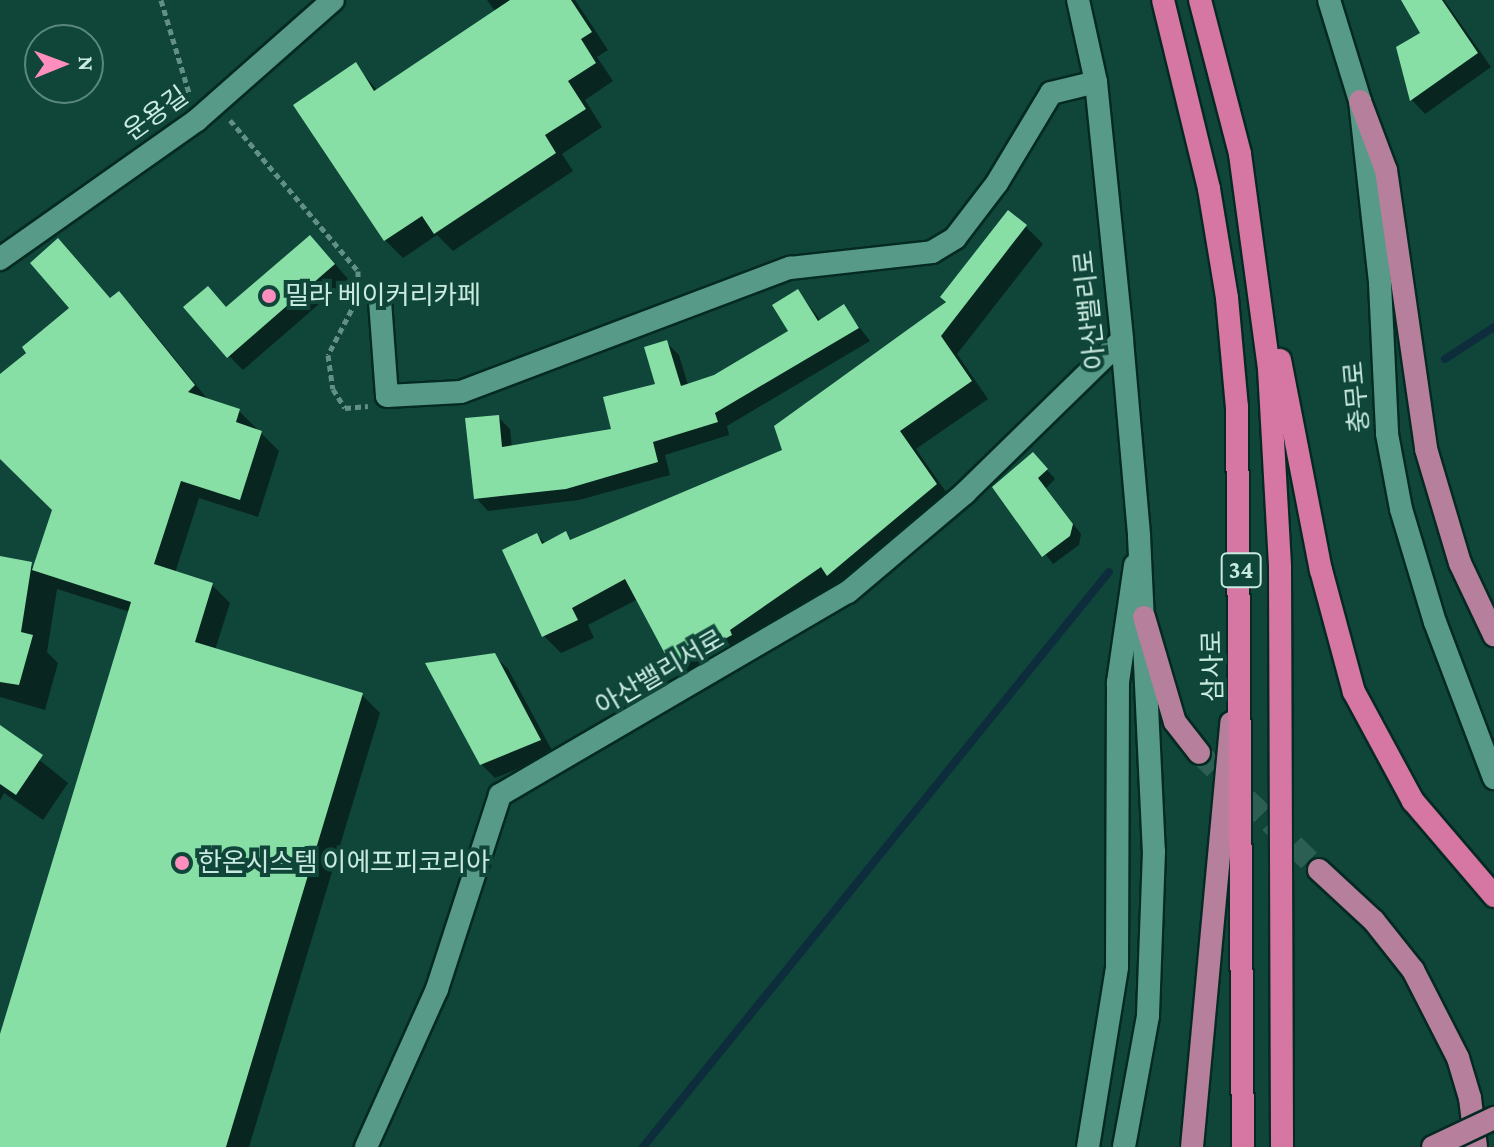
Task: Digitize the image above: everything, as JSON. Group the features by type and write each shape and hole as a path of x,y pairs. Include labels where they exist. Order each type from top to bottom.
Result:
{"highway":[{"name":"삼사로","path":"1163,0 1206,174 1227,298 1241,499 1243,1147"},
{"name":"34","path":"1200,0 1240,154 1262,287 1280,568 1282,1147"},
{"path":"1240,154 1336,635 1354,692 1413,801 1494,896"}],"main road":[{"path":"1360,101 1386,170 1426,449 1460,563 1494,635"},
{"path":"1192,1147 1241,614"},
{"path":"1144,617 1175,722 1199,753"},
{"path":"1319,870 1374,921 1413,970 1458,1058 1470,1098 1476,1147"},
{"path":"1433,1147 1494,1118"}],"street":[{"name":"운용길","path":"0,259 197,120 333,0"},
{"name":"아산밸리로","path":"1078,0 1096,82 1122,340 1139,536 1154,851 1148,1016 1124,1147"},
{"name":"충무로","path":"1329,0 1360,101 1380,283 1387,434 1401,509 1435,622 1494,778"},
{"path":"380,301 387,396 461,392 790,268 932,252 955,238 997,183 1051,93 1096,82"},
{"name":"아산밸리서로","path":"366,1147 437,989 500,795 848,592 965,493 1122,340"},
{"path":"1088,1147 1117,967 1118,682 1139,536"}],"path":[{"path":"161,0 197,120"},
{"path":"217,104 358,271 358,295 328,355 333,389 345,408 360,410 387,396"}],"building":[{"path":"510,0 571,0 592,32 581,39 596,63 568,81 586,109 545,135 556,153 434,234 422,216 384,241 293,105 356,62 374,91"},
{"path":"1401,0 1442,0 1478,53 1410,101 1396,47 1420,33"},
{"path":"1008,210 1027,225 941,336 972,381 900,431 937,484 827,576 821,567 730,630 732,635 672,667 625,579 572,608 578,620 542,637 502,550 537,533 542,544 566,531 570,540 782,450 774,426 946,302 940,297"},
{"name":"밀라 베이커리카페","path":"310,235 335,264 227,358 183,307 208,286 226,307"},
{"name":"한온시스템 이에프피코리아","path":"58,238 110,298 119,291 195,385 188,392 240,409 236,422 262,431 240,500 181,481 154,564 213,583 195,642 363,693 226,1147 0,1147 0,1034 131,602 32,570 52,510 0,459 0,374 26,353 22,347 69,308 30,263"},
{"path":"798,289 818,321 844,304 859,328 715,413 718,422 653,442 658,462 566,489 474,499 465,418 499,415 502,447 611,429 603,397 655,384 644,347 667,340 681,386 714,375 788,331 772,305"},
{"path":"1033,452 1048,469 1038,478 1073,524 1070,536 1042,557 992,487"},
{"path":"0,556 32,562 21,632 33,635 19,685 0,682"},
{"path":"495,653 541,740 480,765 425,663"},
{"path":"0,725 43,755 16,795 0,784"}],"waterway":[{"path":"1445,359 1494,327"},
{"path":"643,1147 1109,572"}],"tunnel":[{"path":"1199,753 1319,870"}],"place":[{"name":"밀라 베이커리카페","path":"269,296"},
{"name":"한온시스템 이에프피코리아","path":"182,863"}]}
